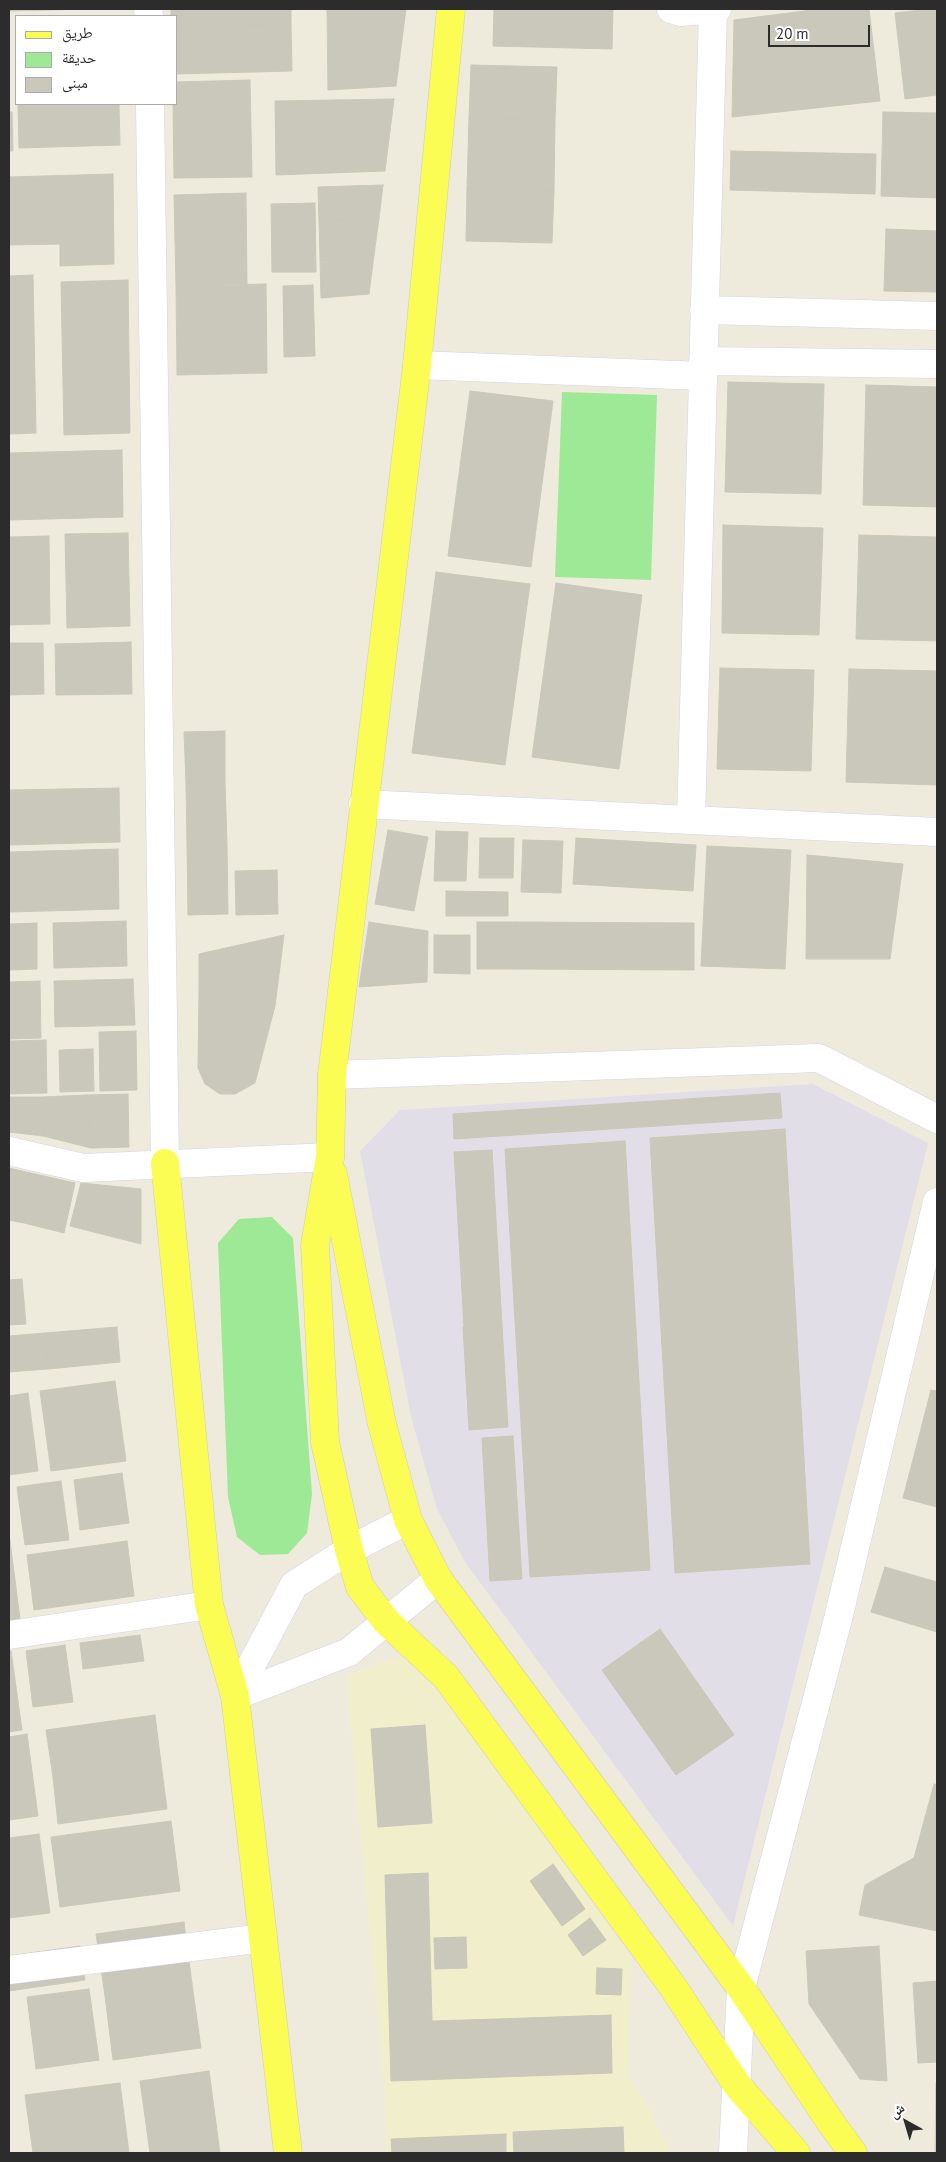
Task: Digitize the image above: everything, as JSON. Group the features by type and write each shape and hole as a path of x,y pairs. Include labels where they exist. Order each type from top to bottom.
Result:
{"main road":[{"path":"451,9 417,365 332,1075 330,1157 315,1246 324,1442 349,1550 360,1588 386,1621 446,1677 673,1987 737,2085 796,2153"},
{"path":"330,1157 382,1424 408,1520 438,1579 741,1988 830,2123 853,2153"},
{"path":"165,1163 209,1605 235,1696 288,2153"}],"street":[{"path":"671,9 680,12 717,9"},
{"path":"691,820 713,9"},
{"path":"150,105 165,1163"},
{"path":"704,310 937,316"},
{"path":"417,365 703,369 937,364"},
{"path":"363,804 937,832"},
{"path":"332,1075 819,1058 937,1119"},
{"path":"9,1151 83,1168 330,1157"},
{"path":"734,2153 741,1988 838,1619 937,1202"},
{"path":"235,1696 294,1585 349,1550 408,1520"},
{"path":"235,1696 349,1652 438,1579"},
{"path":"9,1635 209,1605"},
{"path":"9,1970 263,1938"}],"shaded area":[{"path":"813,1084 928,1143 733,1926 465,1562 437,1509 411,1417 360,1151 400,1110"},
{"path":"405,1655 431,1679 631,1958 628,2076 649,2108 670,2153 387,2153 384,2084 346,1675"}],"green space":[{"path":"562,392 657,395 651,580 555,577"},
{"path":"272,1217 293,1238 312,1494 307,1533 288,1554 260,1555 237,1537 228,1497 218,1243 239,1219"}],"building":[{"path":"9,9 88,9 9,11"},
{"path":"171,9 291,9 291,24 178,27 178,15 171,15"},
{"path":"327,9 406,9 396,86 328,90"},
{"path":"494,9 613,9 612,49 493,46"},
{"path":"820,9 869,9 880,101 732,117 734,20"},
{"path":"937,9 937,95 905,99 895,13"},
{"path":"291,24 292,71 178,74 178,27"},
{"path":"471,65 557,67 555,120 469,118"},
{"path":"250,80 252,177 174,178 173,105 178,105 178,82"},
{"path":"394,99 385,171 276,175 275,101"},
{"path":"18,105 119,105 120,145 19,148"},
{"path":"9,112 12,112 13,151 9,151"},
{"path":"883,112 937,113 937,198 881,196"},
{"path":"469,118 555,120 554,191 467,189"},
{"path":"731,151 876,154 875,194 730,190"},
{"path":"113,174 114,264 60,266 60,244 9,245 9,177"},
{"path":"383,185 379,218 319,221 318,187"},
{"path":"467,189 554,191 552,243 466,241"},
{"path":"246,193 247,285 176,286 174,195"},
{"path":"315,203 316,272 272,272 271,204"},
{"path":"379,218 374,255 320,258 319,221"},
{"path":"886,229 937,231 937,292 884,291"},
{"path":"374,255 369,294 321,298 320,258"},
{"path":"33,275 36,433 9,434 9,276"},
{"path":"128,280 130,433 64,435 61,282"},
{"path":"266,284 267,373 177,375 176,286"},
{"path":"313,285 315,356 284,357 283,286"},
{"path":"728,382 824,384 821,494 725,492"},
{"path":"866,385 937,387 937,507 863,505"},
{"path":"470,391 553,401 531,567 448,556"},
{"path":"122,450 123,517 9,520 9,453"},
{"path":"723,525 823,528 819,635 722,633"},
{"path":"128,533 130,626 67,628 65,534"},
{"path":"859,535 937,537 937,641 856,639"},
{"path":"49,536 50,624 9,625 9,537"},
{"path":"436,572 530,584 505,765 412,753"},
{"path":"556,583 642,595 619,769 532,757"},
{"path":"131,642 132,694 56,695 55,644"},
{"path":"9,643 43,643 44,694 9,695"},
{"path":"720,668 814,670 811,771 717,769"},
{"path":"849,669 937,671 937,785 846,782"},
{"path":"225,731 225,782 186,783 184,732"},
{"path":"225,782 227,845 187,846 186,783"},
{"path":"119,788 120,842 9,845 9,790"},
{"path":"388,830 428,837 414,911 375,904"},
{"path":"436,831 468,832 466,881 434,881"},
{"path":"480,838 514,838 513,878 479,878"},
{"path":"576,838 696,845 693,891 573,884"},
{"path":"523,840 563,841 561,893 521,892"},
{"path":"227,845 228,914 188,915 187,846"},
{"path":"707,846 791,850 785,969 701,966"},
{"path":"118,849 119,909 9,912 9,852"},
{"path":"807,855 903,864 890,959 806,959"},
{"path":"277,870 278,914 236,915 235,871"},
{"path":"446,891 508,892 508,916 446,916"},
{"path":"126,921 127,966 54,968 53,923"},
{"path":"369,922 428,931 427,982 359,987"},
{"path":"477,922 516,922 516,969 477,969"},
{"path":"516,922 694,923 694,970 516,969"},
{"path":"37,923 37,969 9,970 9,924"},
{"path":"284,935 275,1006 199,991 199,954"},
{"path":"434,935 470,935 470,974 434,973"},
{"path":"133,979 135,1025 55,1027 54,981"},
{"path":"40,981 41,1038 9,1039 9,982"},
{"path":"199,991 275,1006 255,1083 235,1094 220,1094 205,1084 198,1068"},
{"path":"136,1031 137,1090 100,1091 99,1032"},
{"path":"46,1040 47,1093 9,1094 9,1041"},
{"path":"93,1049 94,1091 60,1092 59,1050"},
{"path":"780,1093 782,1118 454,1139 453,1114"},
{"path":"128,1094 129,1147 91,1148 87,1095"},
{"path":"87,1095 91,1148 43,1136 42,1097"},
{"path":"9,1097 42,1097 43,1136 9,1132"},
{"path":"785,1129 810,1564 675,1573 650,1138"},
{"path":"625,1141 650,1570 530,1577 505,1149"},
{"path":"492,1150 502,1325 464,1327 454,1152"},
{"path":"9,1168 35,1174 24,1223 9,1220"},
{"path":"35,1174 75,1183 64,1233 24,1223"},
{"path":"81,1183 141,1189 141,1244 70,1226"},
{"path":"22,1279 26,1324 9,1325 9,1280"},
{"path":"502,1325 508,1427 469,1430 463,1327"},
{"path":"117,1327 120,1362 48,1369 45,1333"},
{"path":"45,1333 48,1369 9,1372 9,1336"},
{"path":"115,1381 126,1461 51,1471 40,1391"},
{"path":"931,1390 937,1391 937,1507 903,1498"},
{"path":"28,1393 38,1471 9,1475 9,1396"},
{"path":"513,1436 522,1579 490,1581 482,1438"},
{"path":"122,1473 129,1523 80,1530 74,1480"},
{"path":"61,1481 69,1540 25,1545 17,1487"},
{"path":"9,1533 20,1619 9,1621"},
{"path":"127,1541 134,1596 34,1610 27,1555"},
{"path":"885,1567 937,1582 937,1632 871,1612"},
{"path":"660,1629 734,1735 676,1775 602,1670"},
{"path":"140,1635 144,1661 83,1669 80,1643"},
{"path":"65,1645 73,1702 33,1707 26,1651"},
{"path":"9,1651 11,1651 22,1730 9,1732"},
{"path":"155,1715 161,1763 53,1777 46,1730"},
{"path":"425,1725 432,1823 378,1827 371,1729"},
{"path":"27,1734 38,1816 9,1820 9,1737"},
{"path":"161,1763 167,1809 58,1824 53,1777"},
{"path":"934,1784 937,1785 937,1931 859,1915 865,1885 914,1858"},
{"path":"171,1821 180,1891 60,1907 51,1837"},
{"path":"39,1834 50,1913 9,1918 9,1838"},
{"path":"553,1864 585,1909 562,1926 530,1881"},
{"path":"428,1873 432,2021 498,2019 500,2077 391,2081 385,1875"},
{"path":"590,1918 606,1940 583,1956 568,1935"},
{"path":"184,1922 192,1984 105,1996 96,1934"},
{"path":"466,1937 467,1968 435,1969 434,1938"},
{"path":"80,1946 85,1980 9,1991 9,1956"},
{"path":"879,1946 887,2081 860,2079 809,2004 806,1951"},
{"path":"597,1968 622,1969 621,1995 596,1994"},
{"path":"937,1981 937,2062 918,2063 913,1983"},
{"path":"192,1984 201,2048 113,2060 105,1996"},
{"path":"89,1989 99,2060 36,2069 27,1997"},
{"path":"611,2015 612,2073 500,2077 498,2019"},
{"path":"209,2071 220,2153 150,2153 140,2081"},
{"path":"120,2083 129,2153 33,2153 25,2095"},
{"path":"936,2084 937,2153 935,2153"},
{"path":"623,2127 624,2153 514,2153 513,2132"},
{"path":"506,2134 506,2153 392,2153 391,2139"}]}
